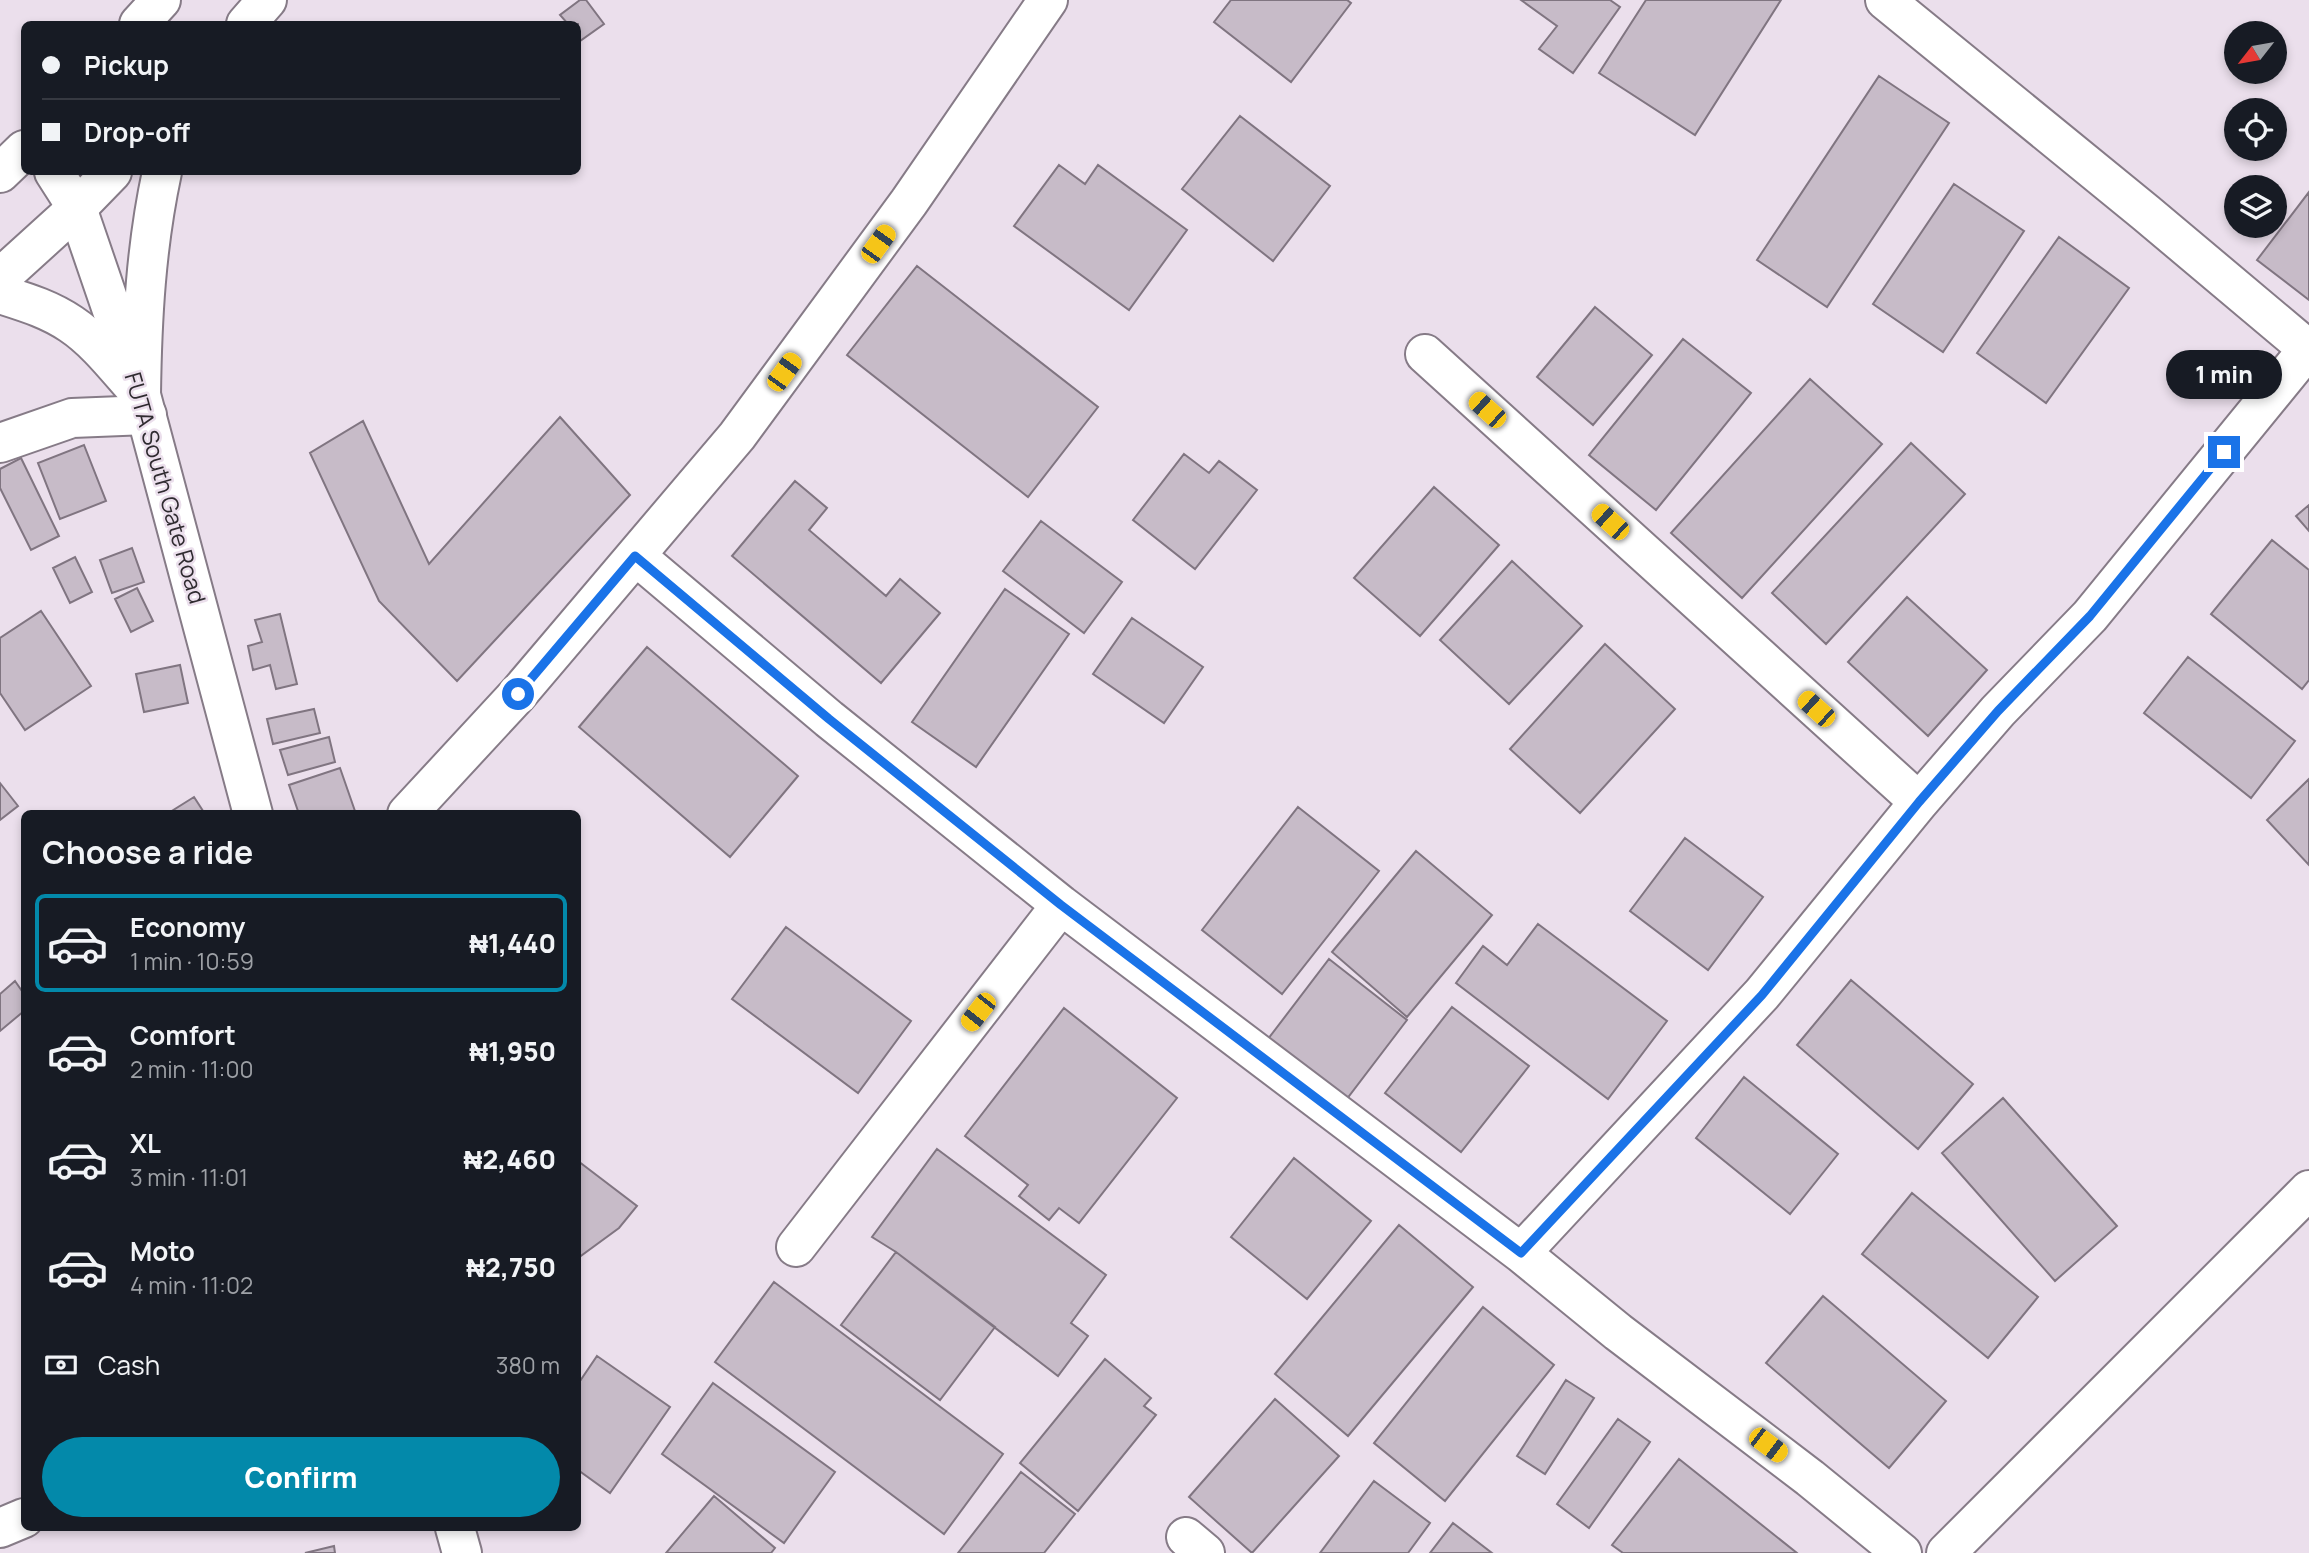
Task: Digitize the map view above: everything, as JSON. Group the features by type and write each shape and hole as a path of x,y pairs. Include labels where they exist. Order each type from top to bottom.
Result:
{"street":[{"path":"142,21 161,0"},
{"path":"249,21 267,0"},
{"path":"411,810 518,694 737,436 909,202 1048,0"},
{"path":"1521,1253 1762,995 1919,802 1998,711 2090,616 2308,349 1885,0"},
{"path":"0,173 21,153"},
{"name":"FUTA South Gate Road","path":"56,175 77,208 144,405 252,810"},
{"path":"0,278 109,175"},
{"path":"144,405 142,316 145,269 151,221 161,175"},
{"path":"0,294 47,310 73,325 96,345 144,405"},
{"path":"1425,354 1919,802"},
{"path":"0,443 72,418 144,405"},
{"path":"635,556 829,719 1061,905 1521,1253 1618,1332 1811,1478 1902,1553"},
{"path":"796,1247 1061,905"},
{"path":"1946,1553 2309,1190"},
{"path":"0,1528 21,1519"},
{"path":"456,1531 462,1553"}],"building":[{"path":"580,0 586,0 604,24 581,40 581,21 565,21 560,15"},
{"path":"1231,0 1347,0 1351,3 1291,82 1214,22"},
{"path":"1521,0 1610,0 1620,7 1573,73 1539,49 1557,26"},
{"path":"1646,0 1781,0 1695,135 1599,73"},
{"path":"1879,76 1949,123 1827,307 1757,260"},
{"path":"1240,116 1330,186 1273,261 1182,189"},
{"path":"1059,165 1085,184 1098,165 1187,230 1129,310 1014,226"},
{"path":"1954,184 2024,231 1943,352 1873,304"},
{"path":"2309,192 2309,300 2257,260 2274,238 2287,238 2287,221"},
{"path":"2059,237 2129,288 2046,403 1977,353"},
{"path":"917,266 1098,407 1028,497 847,355"},
{"path":"1595,307 1652,355 1593,425 1537,377"},
{"path":"1683,339 1751,393 1656,510 1589,455"},
{"path":"1810,379 1882,444 1742,598 1671,533"},
{"path":"560,417 630,495 457,681 379,601 310,453 363,421 429,564"},
{"path":"1911,443 1965,494 1826,644 1772,593"},
{"path":"84,445 106,501 60,519 38,463"},
{"path":"1184,454 1209,473 1219,461 1257,490 1195,569 1133,520"},
{"path":"21,458 59,536 31,550 0,488 0,469"},
{"path":"795,481 827,508 809,530 886,596 900,579 940,613 881,683 732,556"},
{"path":"1434,487 1499,545 1420,636 1354,578"},
{"path":"2309,505 2309,531 2296,516"},
{"path":"1041,521 1122,582 1084,633 1003,571"},
{"path":"2272,540 2309,570 2309,680 2302,689 2211,614"},
{"path":"132,548 144,582 112,593 100,560"},
{"path":"75,557 92,592 70,603 53,568"},
{"path":"1512,561 1582,626 1509,704 1440,640"},
{"path":"137,588 153,621 131,632 115,599"},
{"path":"1005,589 1069,634 976,767 912,722"},
{"path":"1907,597 1987,670 1928,736 1848,662"},
{"path":"41,611 91,686 25,730 0,693 0,638"},
{"path":"280,614 297,684 276,689 270,665 253,670 248,646 262,642 255,620"},
{"path":"1132,618 1203,667 1164,723 1093,674"},
{"path":"1605,644 1675,709 1580,813 1510,749"},
{"path":"647,647 798,776 730,857 579,727"},
{"path":"2188,657 2295,741 2251,798 2144,713"},
{"path":"180,665 188,703 144,712 136,674"},
{"path":"314,709 320,733 273,744 267,719"},
{"path":"329,737 335,762 288,775 280,750"},
{"path":"340,768 355,810 298,810 289,785"},
{"path":"2309,779 2309,865 2267,820"},
{"path":"0,783 18,806 0,820"},
{"path":"194,797 202,810 173,810"},
{"path":"1298,807 1379,871 1282,994 1202,930"},
{"path":"1685,838 1763,897 1708,970 1630,911"},
{"path":"1416,851 1492,915 1407,1017 1332,952"},
{"path":"1538,924 1667,1021 1608,1099 1456,983 1483,946 1507,965"},
{"path":"786,927 911,1021 858,1093 732,999"},
{"path":"1329,959 1407,1020 1346,1100 1268,1039"},
{"path":"1851,980 1973,1084 1918,1149 1797,1045"},
{"path":"15,981 21,990 21,1014 0,1031 0,994"},
{"path":"1452,1007 1529,1066 1461,1152 1385,1093"},
{"path":"1064,1008 1177,1098 1079,1223 1059,1208 1049,1220 1019,1196 1028,1185 965,1136"},
{"path":"1744,1077 1838,1154 1790,1214 1696,1138"},
{"path":"2003,1098 2117,1226 2055,1281 1942,1153"},
{"path":"937,1149 1106,1275 1071,1323 1088,1336 1058,1376 896,1252 872,1237"},
{"path":"1294,1158 1371,1221 1307,1299 1231,1237"},
{"path":"581,1163 637,1206 619,1228 581,1256"},
{"path":"1912,1193 2038,1297 1988,1358 1862,1254"},
{"path":"1399,1225 1473,1287 1348,1436 1275,1374"},
{"path":"896,1252 995,1327 940,1400 841,1325"},
{"path":"774,1282 1003,1454 944,1534 715,1362"},
{"path":"1823,1296 1946,1401 1889,1468 1766,1363"},
{"path":"1483,1307 1554,1365 1445,1501 1374,1443"},
{"path":"597,1356 670,1407 610,1493 581,1472 581,1380"},
{"path":"1105,1359 1151,1398 1144,1406 1156,1415 1078,1511 1020,1463"},
{"path":"1566,1380 1594,1398 1545,1474 1517,1456"},
{"path":"713,1383 835,1472 784,1543 662,1454"},
{"path":"1275,1399 1339,1456 1252,1553 1189,1497"},
{"path":"1618,1419 1650,1442 1589,1528 1557,1504"},
{"path":"1679,1459 1797,1553 1623,1553 1612,1545"},
{"path":"1021,1472 1075,1514 1044,1553 958,1553"},
{"path":"1374,1481 1430,1523 1408,1553 1320,1553"},
{"path":"714,1496 775,1548 771,1553 666,1553"},
{"path":"1453,1523 1492,1553 1430,1553"},
{"path":"334,1546 335,1553 305,1553"}],"route":[{"path":"518,694 635,556 829,719 1061,905 1521,1253 1762,995 1919,802 1998,711 2090,616 2224,452"}]}
